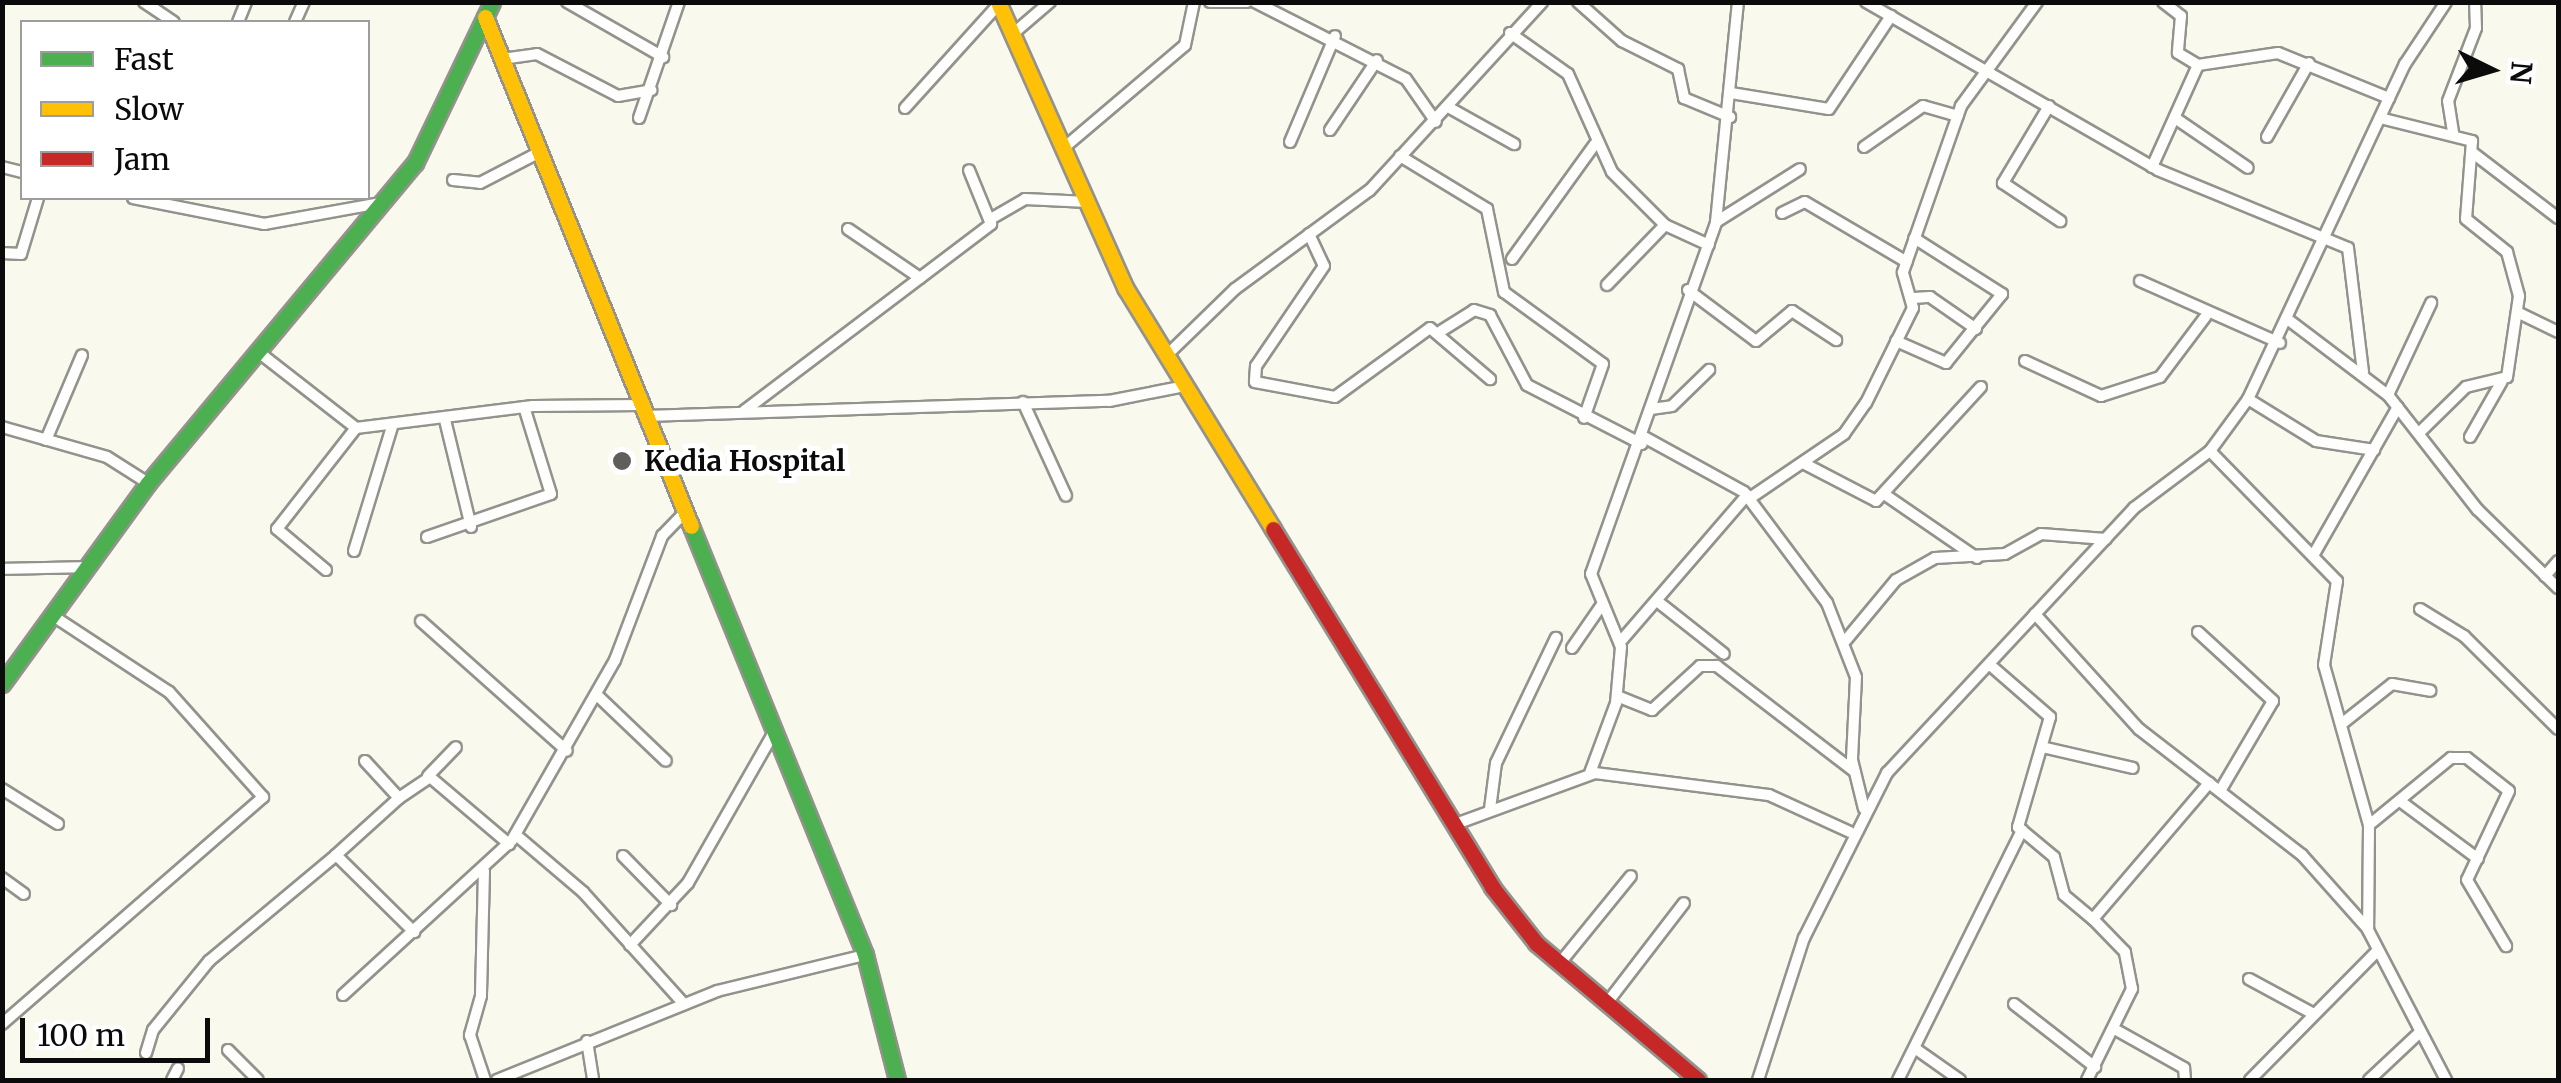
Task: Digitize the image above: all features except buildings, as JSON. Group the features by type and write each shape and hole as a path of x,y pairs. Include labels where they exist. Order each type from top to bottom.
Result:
{"street":[{"path":"144,2 171,20"},
{"path":"567,2 664,57"},
{"path":"639,118 664,57 678,2"},
{"path":"1015,32 1050,2"},
{"path":"1066,146 1186,45 1194,2"},
{"path":"1210,2 1247,2"},
{"path":"1255,2 1335,36 1377,60 1417,87 1436,122"},
{"path":"1166,356 1400,156 1436,122 1510,33 1542,2"},
{"path":"1578,2 1622,41 1678,70 1684,98 1730,117"},
{"path":"1590,773 1617,696 1620,641 1601,606 1591,574 1643,440 1688,290 1716,222 1730,117 1738,2"},
{"path":"1866,2 2152,166 2348,248 2356,267 2363,372"},
{"path":"1914,298 1904,282 1907,262 1958,116 1986,70 2038,2"},
{"path":"2163,2 2181,16 2178,53 2198,65 2244,51 2309,63 2389,98"},
{"path":"1758,1080 1850,832 1864,809 1988,664 2106,538 2210,451 2248,399 2280,343 2389,98 2446,2"},
{"path":"2453,132 2448,100 2476,28 2474,2"},
{"path":"904,108 998,3 1015,32 1089,202 1166,356 1492,887 1560,962 1698,1080"},
{"path":"488,10 502,59 865,955 897,1080"},
{"path":"2,684 148,483 261,354 415,163 488,10"},
{"path":"1731,93 1828,109 1891,16"},
{"path":"1510,33 1568,74 1594,144 1666,225 1709,245"},
{"path":"1290,142 1335,36"},
{"path":"502,59 536,54 618,96 652,90"},
{"path":"1330,130 1377,60"},
{"path":"2267,137 2309,63"},
{"path":"2152,166 2198,65"},
{"path":"1864,147 1923,106 1958,116"},
{"path":"2049,106 2003,183 2060,221"},
{"path":"1448,107 1514,144"},
{"path":"2175,118 2248,168"},
{"path":"2380,118 2469,137 2473,153 2466,219 2508,252 2519,313 2502,380 2470,438"},
{"path":"1512,260 1594,144"},
{"path":"453,180 480,182 540,152"},
{"path":"2473,153 2558,218"},
{"path":"1400,156 1487,209 1504,292 1603,364 1584,418"},
{"path":"1716,222 1800,169"},
{"path":"969,170 994,216"},
{"path":"743,412 920,278 994,216 1025,199 1089,202"},
{"path":"2,253 22,254 37,200"},
{"path":"143,200 264,224 382,203"},
{"path":"1782,212 1805,202 1907,262"},
{"path":"1607,285 1666,225"},
{"path":"848,229 920,278"},
{"path":"1310,234 1326,254 1324,266 1256,366 1255,382 1334,396 1387,364 1416,330 1441,331 1474,310 1490,315 1527,386 1584,418 1643,440 1748,497 1790,542 1846,640 1856,677 1855,771 1864,809"},
{"path":"1896,341 1941,364 1976,328 2002,290 1914,238"},
{"path":"2140,281 2206,316 2280,343"},
{"path":"1688,290 1756,341 1792,311 1836,340"},
{"path":"1914,298 1930,298 1976,328"},
{"path":"1620,641 1748,497 1804,464 1857,417 1914,298"},
{"path":"2388,395 2431,303"},
{"path":"2519,313 2558,332"},
{"path":"2025,361 2102,396 2160,377 2206,316"},
{"path":"2290,321 2363,372 2388,395 2478,510 2558,588"},
{"path":"1441,331 1490,379"},
{"path":"261,354 356,428 392,428 524,407 743,412 1144,398 1184,386"},
{"path":"46,440 82,355"},
{"path":"1651,409 1668,409 1709,370"},
{"path":"2419,433 2466,387 2502,380"},
{"path":"1804,464 1862,500 1884,494 1981,388"},
{"path":"2248,399 2316,441 2374,450"},
{"path":"1022,402 1066,496"},
{"path":"427,537 472,527 551,494 524,407"},
{"path":"2314,554 2398,407"},
{"path":"446,420 472,527"},
{"path":"2,428 107,457 148,483"},
{"path":"326,570 278,528 356,428"},
{"path":"354,551 392,428"},
{"path":"2210,451 2337,582 2324,665 2344,722 2368,825 2368,930"},
{"path":"1884,494 1977,558"},
{"path":"343,996 484,870 512,839 597,694 662,536 685,512"},
{"path":"1846,640 1896,580 1935,558 1977,558 2041,534 2106,538"},
{"path":"2545,576 2558,561"},
{"path":"2,569 87,567"},
{"path":"1656,602 1724,654"},
{"path":"1572,648 1601,606"},
{"path":"2420,609 2464,636 2558,729"},
{"path":"2035,614 2139,728 2302,855 2368,930 2418,1034 2446,1080"},
{"path":"2,1024 263,797 170,692 52,616"},
{"path":"421,622 566,751"},
{"path":"2198,632 2273,701 2220,792"},
{"path":"1490,809 1496,763 1556,638"},
{"path":"1898,1080 2022,830 2050,717 1988,664"},
{"path":"1617,696 1652,710 1700,666 1717,666 1855,771"},
{"path":"2344,722 2392,684 2430,691"},
{"path":"597,694 666,761"},
{"path":"630,945 671,905 774,732"},
{"path":"146,1053 152,1030 209,960 336,855 456,748"},
{"path":"2042,748 2133,768"},
{"path":"2368,825 2442,761 2467,758 2512,794 2468,880 2506,946"},
{"path":"365,761 399,798"},
{"path":"1453,824 1590,773 1769,795 1850,832"},
{"path":"428,776 512,839 630,945 684,1004"},
{"path":"2093,919 2209,783"},
{"path":"2,789 58,824"},
{"path":"2400,800 2478,859"},
{"path":"2022,830 2054,857 2064,895 2093,919 2130,968 2118,1030 2087,1080"},
{"path":"336,855 414,932"},
{"path":"623,856 671,905"},
{"path":"484,870 481,996 470,1035 484,1080"},
{"path":"1560,962 1631,876"},
{"path":"2,878 24,894"},
{"path":"1607,1003 1684,903"},
{"path":"2250,1080 2378,952"},
{"path":"497,1080 684,1004 865,955"},
{"path":"2249,979 2312,1014"},
{"path":"2014,1004 2095,1067"},
{"path":"2118,1030 2184,1068 2184,1080"},
{"path":"2369,1080 2418,1034"},
{"path":"587,1041 593,1080"},
{"path":"1916,1049 1960,1080"},
{"path":"228,1050 258,1080"},
{"path":"172,1080 178,1068"}],"traffic: fast":[{"path":"2,684 148,483 415,163 492,2"},
{"path":"691,526 865,955 897,1080"}],"traffic: slow":[{"path":"998,2 1126,289 1273,529"},
{"path":"485,17 691,526"}],"traffic: jam":[{"path":"1273,529 1492,887 1536,943 1698,1080"}],"place":[{"name":"Kedia Hospital","path":"622,461"}]}
